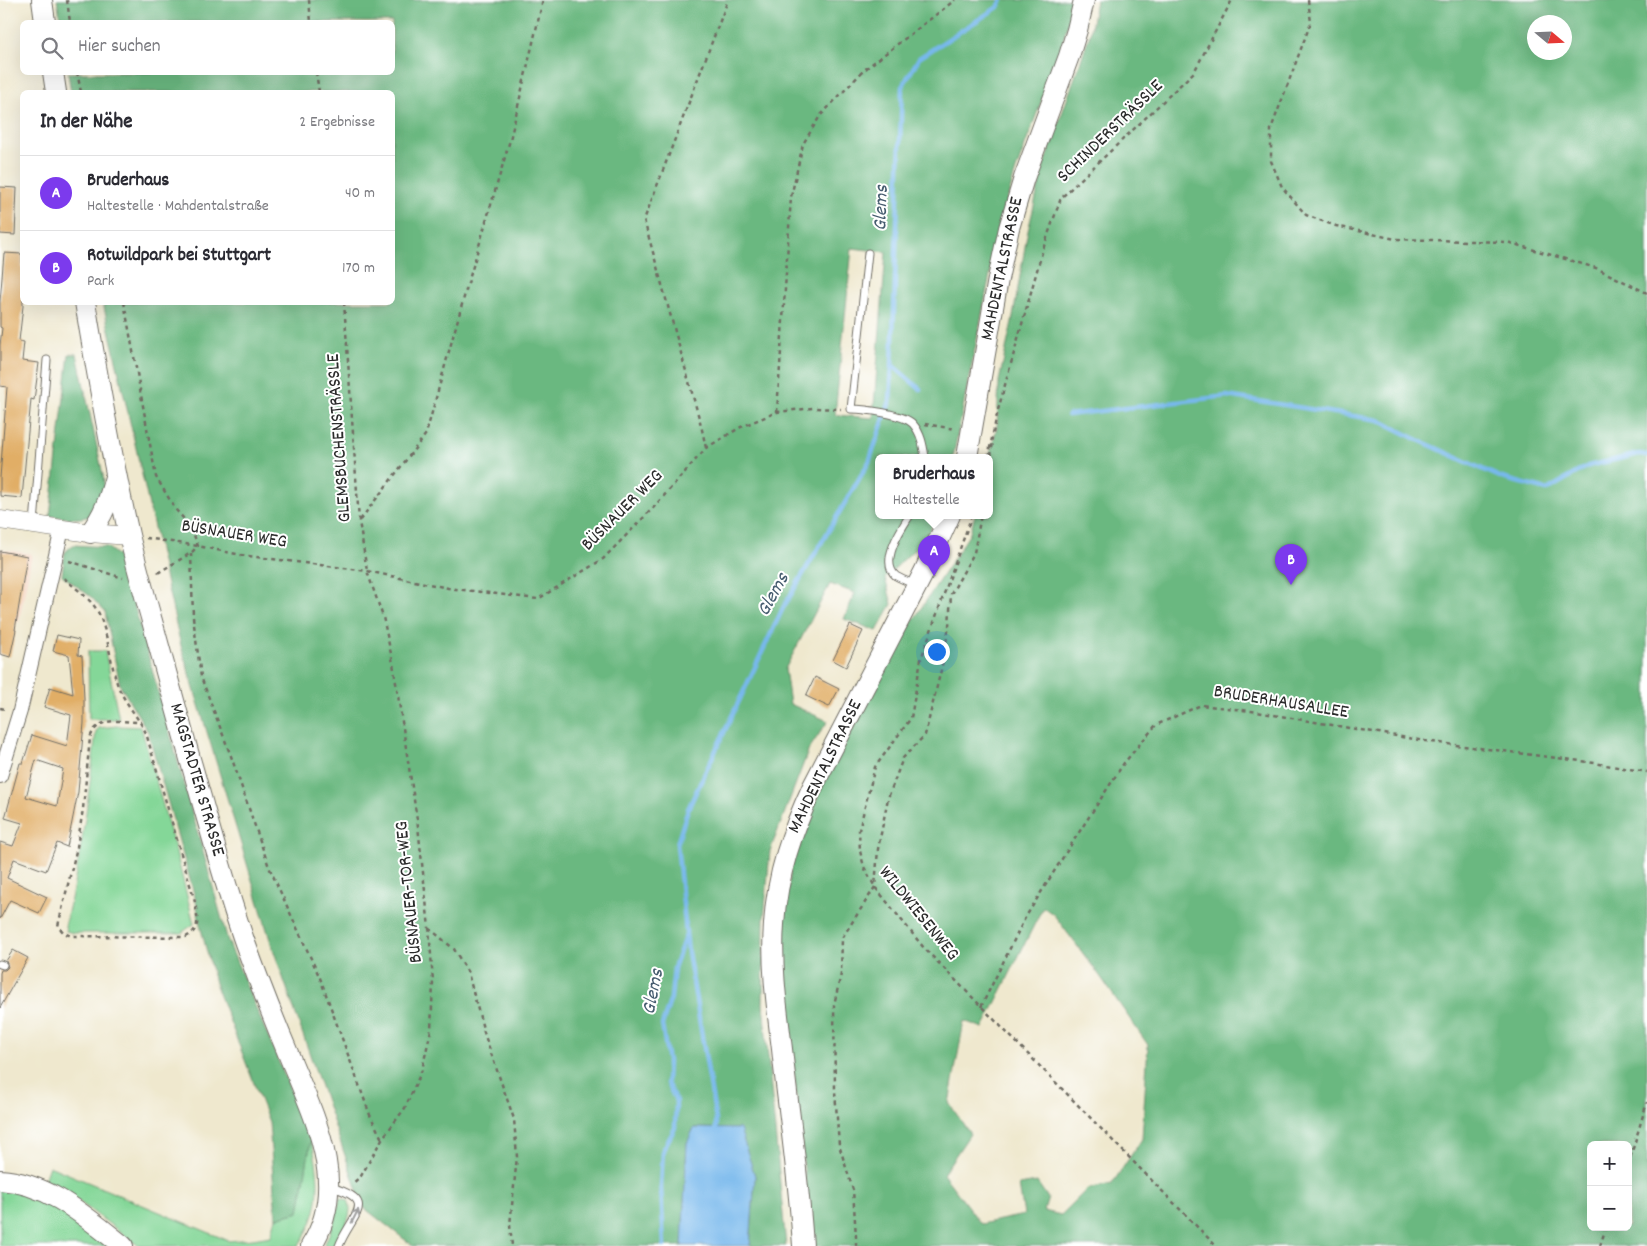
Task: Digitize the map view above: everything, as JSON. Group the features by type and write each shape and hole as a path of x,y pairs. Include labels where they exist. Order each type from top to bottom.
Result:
{"main road":[{"path":"42,0 45,20"},
{"name":"MAHDENTALSTRASSE","path":"968,454 996,287 1009,228 1024,178 1078,30 1084,0"},
{"path":"53,75 56,90"},
{"name":"MAGSTADTER STRASSE","path":"86,305 105,421 129,536 181,726 231,900 270,1010 316,1122 328,1169 336,1188 311,1246"},
{"path":"90,533 100,520 107,506 116,473"},
{"name":"MAHDENTALSTRASSE","path":"803,1246 797,1177 773,976 774,923 777,898 788,846 805,803 917,586 948,519"},
{"path":"0,1180 26,1184 48,1192 82,1214 123,1246"}],"street":[{"path":"0,520 90,533 129,536"},
{"path":"0,776 20,711 62,529"}],"lane":[{"path":"868,253 851,409 866,409 900,417 911,422 919,433 924,454"},
{"path":"34,525 47,360"},
{"path":"908,519 891,550 890,563 895,575 917,586"},
{"path":"336,1188 356,1197 359,1205 358,1212 339,1246"}],"path":[{"path":"67,0 70,20"},
{"path":"309,0 311,20"},
{"path":"359,521 426,434 510,140 543,0"},
{"path":"706,448 644,220 728,0"},
{"path":"777,412 791,197 802,144 820,116 864,70 955,0"},
{"name":"SCHINDERSTRÄSSLE","path":"998,410 1043,249 1061,198 1194,72 1232,0"},
{"path":"1308,0 1311,22 1271,129 1270,161 1282,187 1306,215 1336,226 1395,239 1507,242 1596,268 1647,293"},
{"path":"78,75 81,90"},
{"path":"316,75 319,90"},
{"path":"125,305 156,478 176,510 192,527 198,546 191,553 156,574"},
{"name":"GLEMSBUCHENSTRÄSSLE","path":"344,305 359,521 367,571"},
{"name":"BÜSNAUER WEG","path":"129,536 198,546 241,555 367,571 448,588 538,599 603,559 654,507 706,448 741,427 777,412 813,408 851,409"},
{"path":"989,454 998,410"},
{"path":"992,454 998,410"},
{"path":"911,422 955,429"},
{"name":"WILDWIESENWEG","path":"971,519 921,658 911,718 875,767 859,830 860,851 864,867 875,887 924,948 1216,1246"},
{"path":"856,1246 853,1190 839,1145 835,1091 834,1005 841,974 842,938 875,887 878,849 888,798 903,758 925,735 942,666 949,626 951,594 974,553 980,519"},
{"path":"191,553 193,617 201,677 231,756 269,867 320,978 370,1115 382,1139"},
{"path":"69,561 123,578"},
{"path":"53,569 89,600 99,613 108,640 118,685 141,722 146,733 195,902 198,924 194,933 186,937 71,936 64,933 58,926 84,809 90,738 98,724 106,722 141,722"},
{"name":"BÜSNAUER-TOR-WEG","path":"336,1188 362,1176 382,1139 405,1108 422,1070 431,1030 433,982 418,826 393,662 383,617 367,571"},
{"name":"BRUDERHAUSALLEE","path":"981,1008 1025,918 1124,763 1156,725 1201,705 1251,711 1425,741 1588,762 1647,772"},
{"path":"429,928 454,949 468,973 485,1036 514,1118 517,1157 510,1225 512,1246"},
{"path":"1632,1152 1647,1102"},
{"path":"1600,1246 1605,1231"}],"shaded area":[{"path":"0,549 32,554 19,622 0,619"}],"green space":[{"path":"57,0 1074,0 1061,48 1016,170 1001,220 954,454 875,454 875,519 932,519 930,534 885,578 892,604 877,631 844,619 855,593 830,584 785,669 790,704 828,721 809,749 770,851 764,919 763,1004 786,1246 750,1246 755,1176 739,1129 694,1128 687,1143 682,1246 413,1246 363,1207 271,943 181,646 103,305 395,305 395,90 71,90 68,75 395,75 395,20 61,20","holes":["852,248 886,252 873,418 835,415"]},
{"path":"1096,0 1647,0 1647,1246 812,1246 780,938 794,851 829,772 903,636 969,535 974,519 993,519 993,454 990,454 997,426 999,381 1013,317 1027,235 1044,164 1090,34","holes":["1043,907 1054,915 1100,976 1148,1045 1142,1139 1112,1184 1087,1189 1061,1215 1044,1211 1048,1198 1037,1182 1019,1185 1024,1215 981,1224 943,1174 970,1134 949,1103 964,1021 983,1028"]},
{"path":"69,354 77,354 105,491 91,516 76,518 50,516"},
{"path":"73,545 107,547 121,558 228,941 311,1139 299,1212 276,1218 269,1122 215,983 200,925 196,901 148,732 120,685 105,612 91,597 62,575 65,552"},
{"path":"88,651 105,651 119,719 89,719"},
{"path":"117,726 141,727 194,924 181,933 74,933 66,931 65,926 84,829 96,731 99,728"},
{"path":"311,1139 317,1167 318,1194 312,1220 298,1246 139,1246 69,1194 44,1180 49,1166 229,1241 253,1239 271,1236 276,1218 299,1212"},
{"path":"0,1189 16,1191 44,1201 70,1217 107,1246 0,1246"},
{"path":"340,1198 348,1200 350,1212 348,1218 334,1246 324,1246 335,1220"}],"water":[{"path":"694,1128 740,1129 755,1176 750,1246 682,1246 687,1143"}],"building":[{"path":"0,187 17,188 15,235 0,234"},
{"path":"4,253 20,254 20,305 23,306 19,341 24,342 22,361 39,363 34,400 31,399 22,498 0,496 7,387 0,386 2,328 0,327"},
{"path":"0,551 27,556 10,657 0,654"},
{"path":"850,625 863,631 846,667 833,660"},
{"path":"57,635 79,640 78,655 82,656 84,723 78,792 67,847 57,843 46,871 14,859 7,878 47,897 39,913 10,900 0,919 0,842 13,846 22,823 5,818 20,763 23,763 32,735 67,746 71,715 44,707 50,687 73,694 69,655 53,651","holes":["36,760 63,769 57,806 26,797"]},
{"path":"815,677 839,689 829,707 806,696"},
{"path":"13,950 28,958 0,1008 0,973 1,970 5,970 8,967 6,961"}],"waterway":[{"name":"Glems","path":"716,1134 716,1120 688,952 677,844 688,809 783,608 869,462 890,401 902,87 919,58 998,7 1002,0"},
{"path":"892,365 920,389"},
{"path":"1068,415 1227,396 1379,420 1502,478 1547,490 1588,466 1639,454 1647,455"},
{"name":"Glems","path":"664,1246 661,1187 663,1150 675,1128 676,1101 667,1083 668,1061 662,1025 671,998 674,968 685,937"}],"place":[{"name":"Bruderhaus","path":"934,576"},
{"name":"Rotwildpark bei Stuttgart","path":"1291,585"}]}
